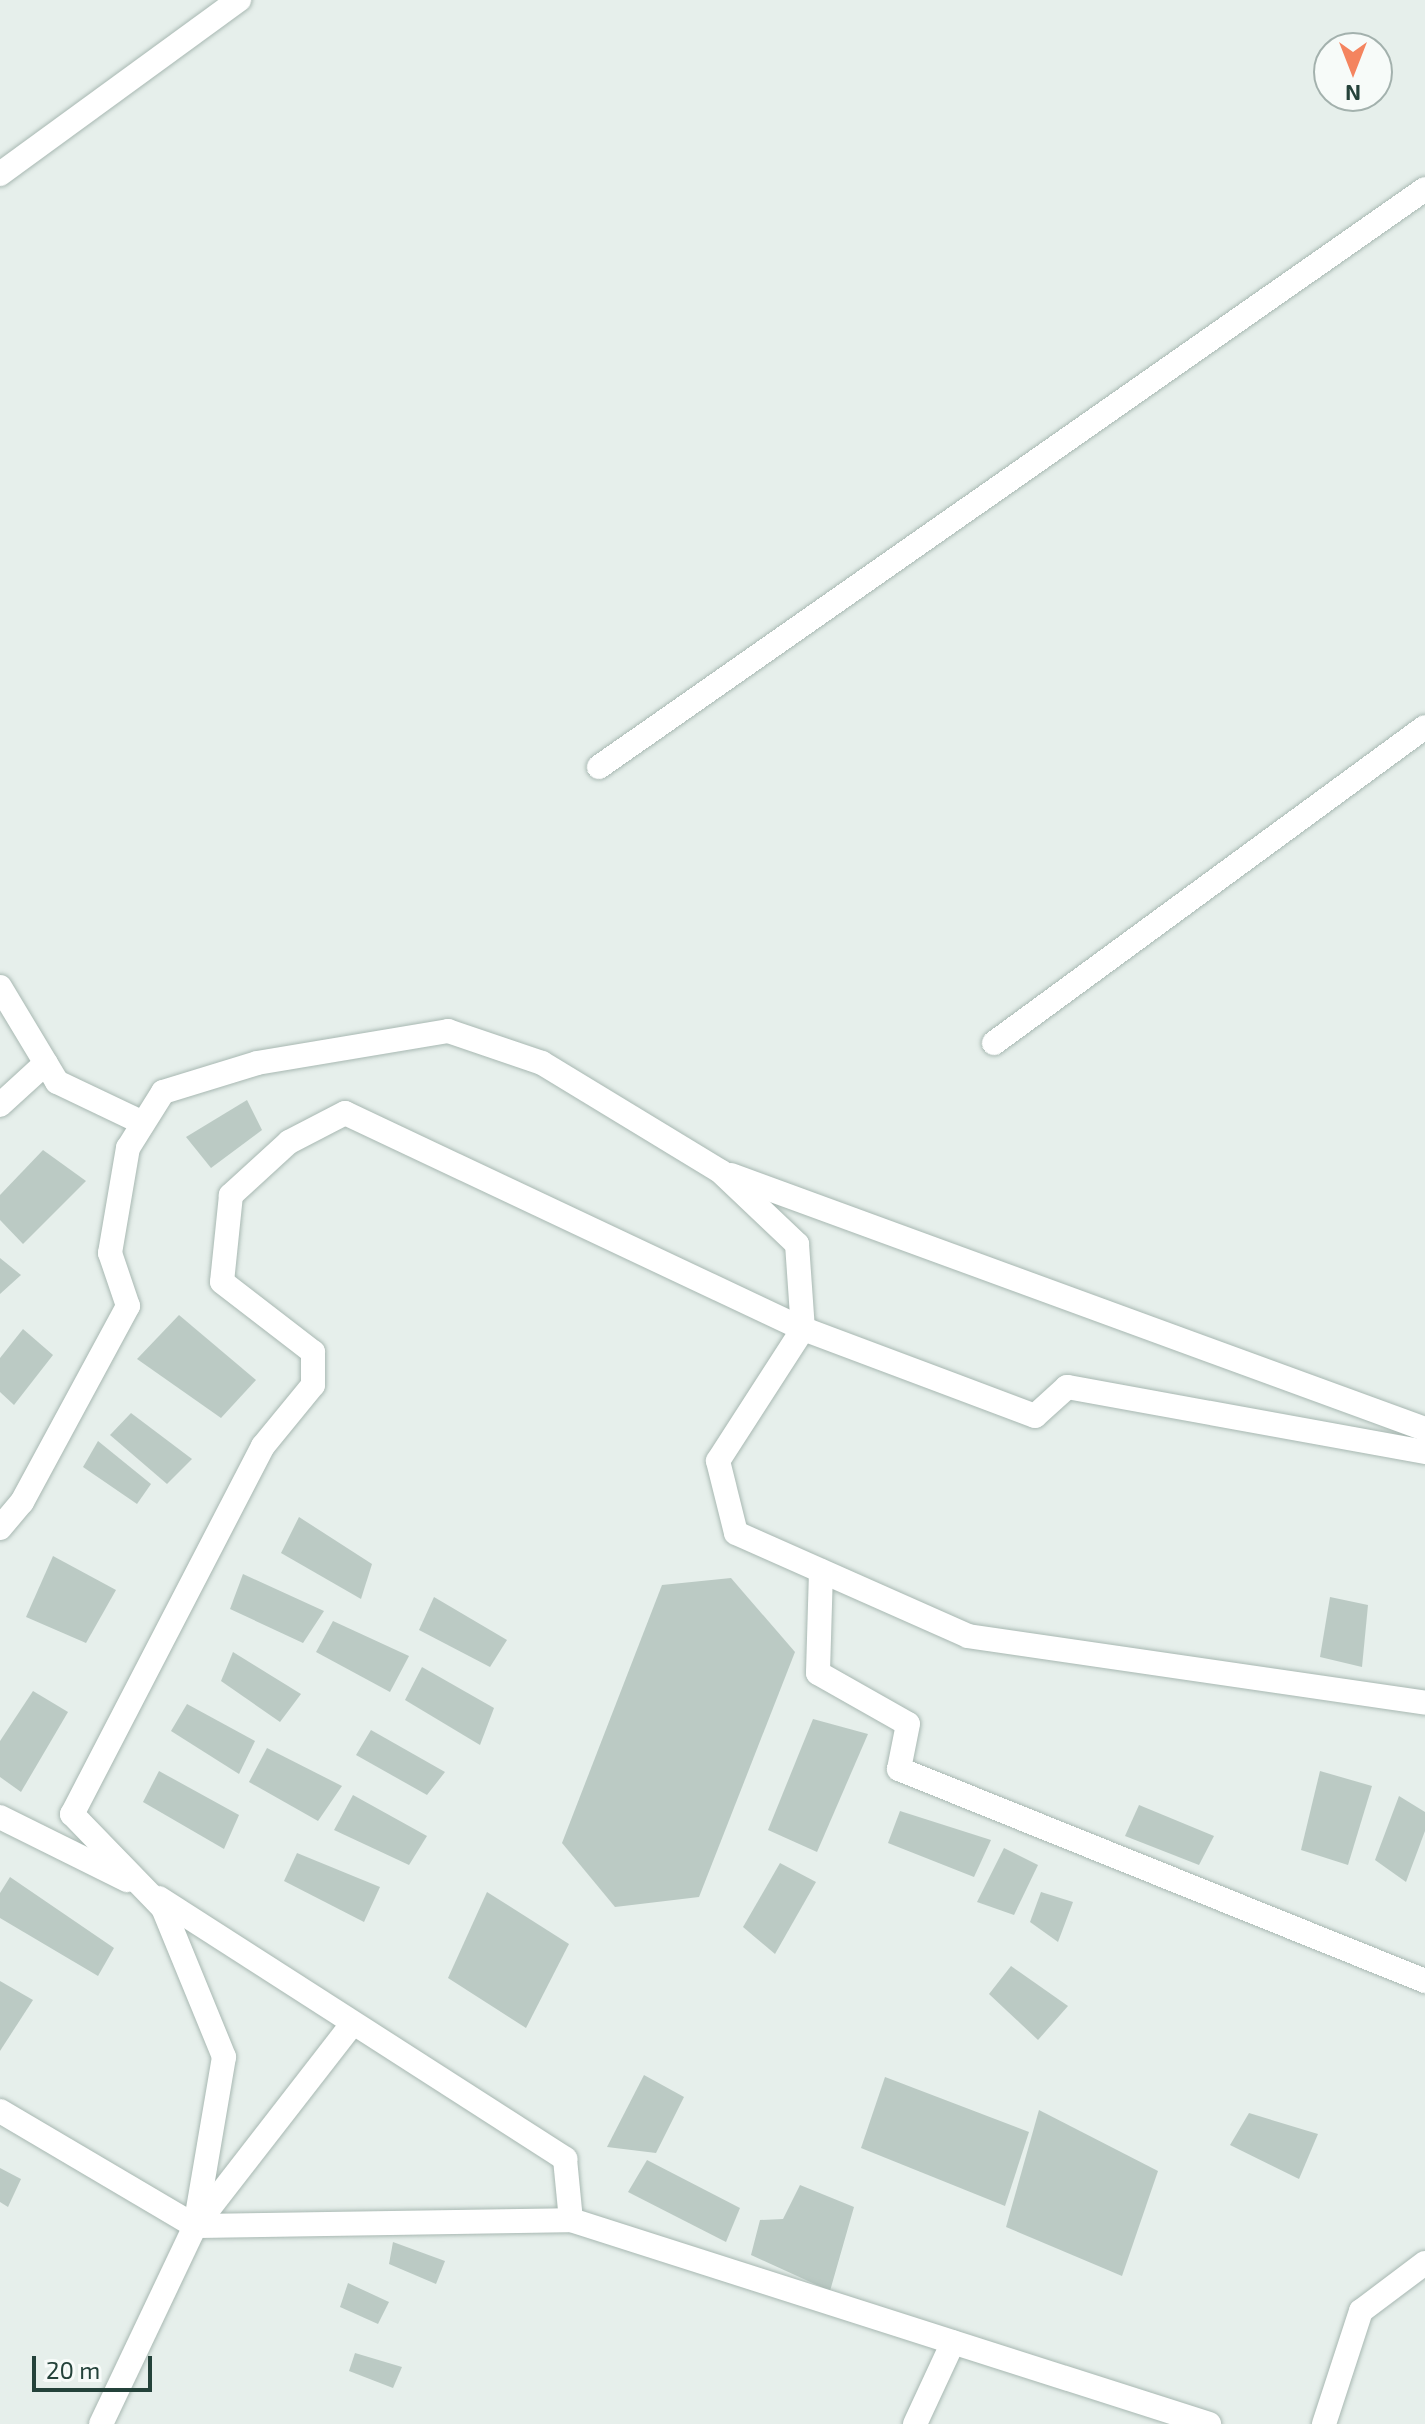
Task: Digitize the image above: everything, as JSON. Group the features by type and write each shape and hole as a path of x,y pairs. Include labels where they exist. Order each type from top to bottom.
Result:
{"street":[{"path":"0,174 239,0"},
{"path":"599,767 1425,189"},
{"path":"994,1043 1425,727"},
{"path":"0,987 57,1082 143,1123"},
{"path":"0,1528 22,1502 128,1306 110,1253 128,1148 163,1092 257,1063 448,1031 542,1063 721,1172 1425,1429"},
{"path":"0,1105 46,1063"},
{"path":"195,2226 224,2057 163,1908 72,1814 263,1446 313,1385 313,1352 222,1282 231,1195 289,1142 345,1113 803,1329 1035,1416 1067,1387 1425,1452"},
{"path":"721,1172 797,1244 803,1329 718,1461 736,1533 968,1636 1425,1703"},
{"path":"821,1571 818,1673 908,1724 899,1769 1425,1981"},
{"path":"0,1817 146,1890 565,2159 571,2220"},
{"path":"101,2424 195,2226 353,2023"},
{"path":"0,2111 195,2226 571,2220 1209,2424"},
{"path":"1324,2424 1361,2311 1425,2263"},
{"path":"915,2424 953,2342"}],"building":[{"path":"247,1100 262,1130 211,1168 186,1137"},
{"path":"43,1150 86,1181 23,1244 0,1220 0,1195"},
{"path":"0,1258 21,1275 0,1294"},
{"path":"179,1315 256,1380 221,1418 137,1359"},
{"path":"23,1329 53,1355 14,1405 0,1392 0,1358"},
{"path":"131,1413 192,1459 167,1484 110,1435"},
{"path":"98,1441 151,1484 137,1504 83,1467"},
{"path":"299,1517 372,1564 361,1599 281,1553"},
{"path":"53,1556 116,1590 86,1643 26,1617"},
{"path":"243,1574 324,1611 303,1643 230,1609"},
{"path":"731,1578 795,1652 699,1897 615,1907 562,1843 662,1585"},
{"path":"434,1597 507,1640 490,1667 419,1630"},
{"path":"1330,1597 1368,1605 1362,1667 1320,1657"},
{"path":"333,1621 409,1656 390,1692 316,1652"},
{"path":"233,1652 301,1694 280,1722 221,1681"},
{"path":"422,1667 494,1708 480,1745 405,1700"},
{"path":"33,1691 68,1712 21,1792 0,1777 0,1741"},
{"path":"187,1704 255,1741 239,1774 171,1731"},
{"path":"813,1719 868,1734 817,1852 768,1830"},
{"path":"371,1730 445,1772 427,1795 356,1755"},
{"path":"267,1748 342,1786 318,1821 249,1782"},
{"path":"159,1771 239,1815 224,1849 143,1802"},
{"path":"1320,1771 1372,1786 1348,1865 1301,1850"},
{"path":"353,1795 427,1836 409,1865 334,1830"},
{"path":"1399,1796 1425,1812 1425,1831 1406,1882 1375,1860"},
{"path":"1139,1805 1214,1836 1199,1865 1125,1836"},
{"path":"900,1811 991,1840 974,1877 888,1843"},
{"path":"1004,1848 1038,1865 1014,1915 977,1902"},
{"path":"297,1853 380,1887 364,1922 284,1881"},
{"path":"780,1863 816,1882 775,1954 743,1927"},
{"path":"10,1877 114,1948 98,1976 0,1918 0,1893"},
{"path":"487,1892 569,1944 526,2028 448,1978"},
{"path":"1041,1892 1073,1902 1058,1942 1030,1922"},
{"path":"1011,1966 1068,2006 1038,2040 989,1994"},
{"path":"0,1981 33,2000 0,2051"},
{"path":"644,2075 684,2097 656,2153 607,2147"},
{"path":"885,2077 1029,2132 1005,2206 861,2148"},
{"path":"1039,2110 1158,2171 1122,2276 1006,2227"},
{"path":"1249,2113 1318,2134 1299,2179 1230,2145"},
{"path":"647,2160 740,2208 726,2242 628,2192"},
{"path":"0,2168 21,2179 8,2207 0,2202"},
{"path":"800,2185 854,2207 830,2291 751,2255 760,2220 783,2219"},
{"path":"393,2242 445,2261 436,2284 389,2264"},
{"path":"348,2283 389,2302 378,2324 340,2307"},
{"path":"355,2353 402,2367 393,2388 349,2371"}]}
